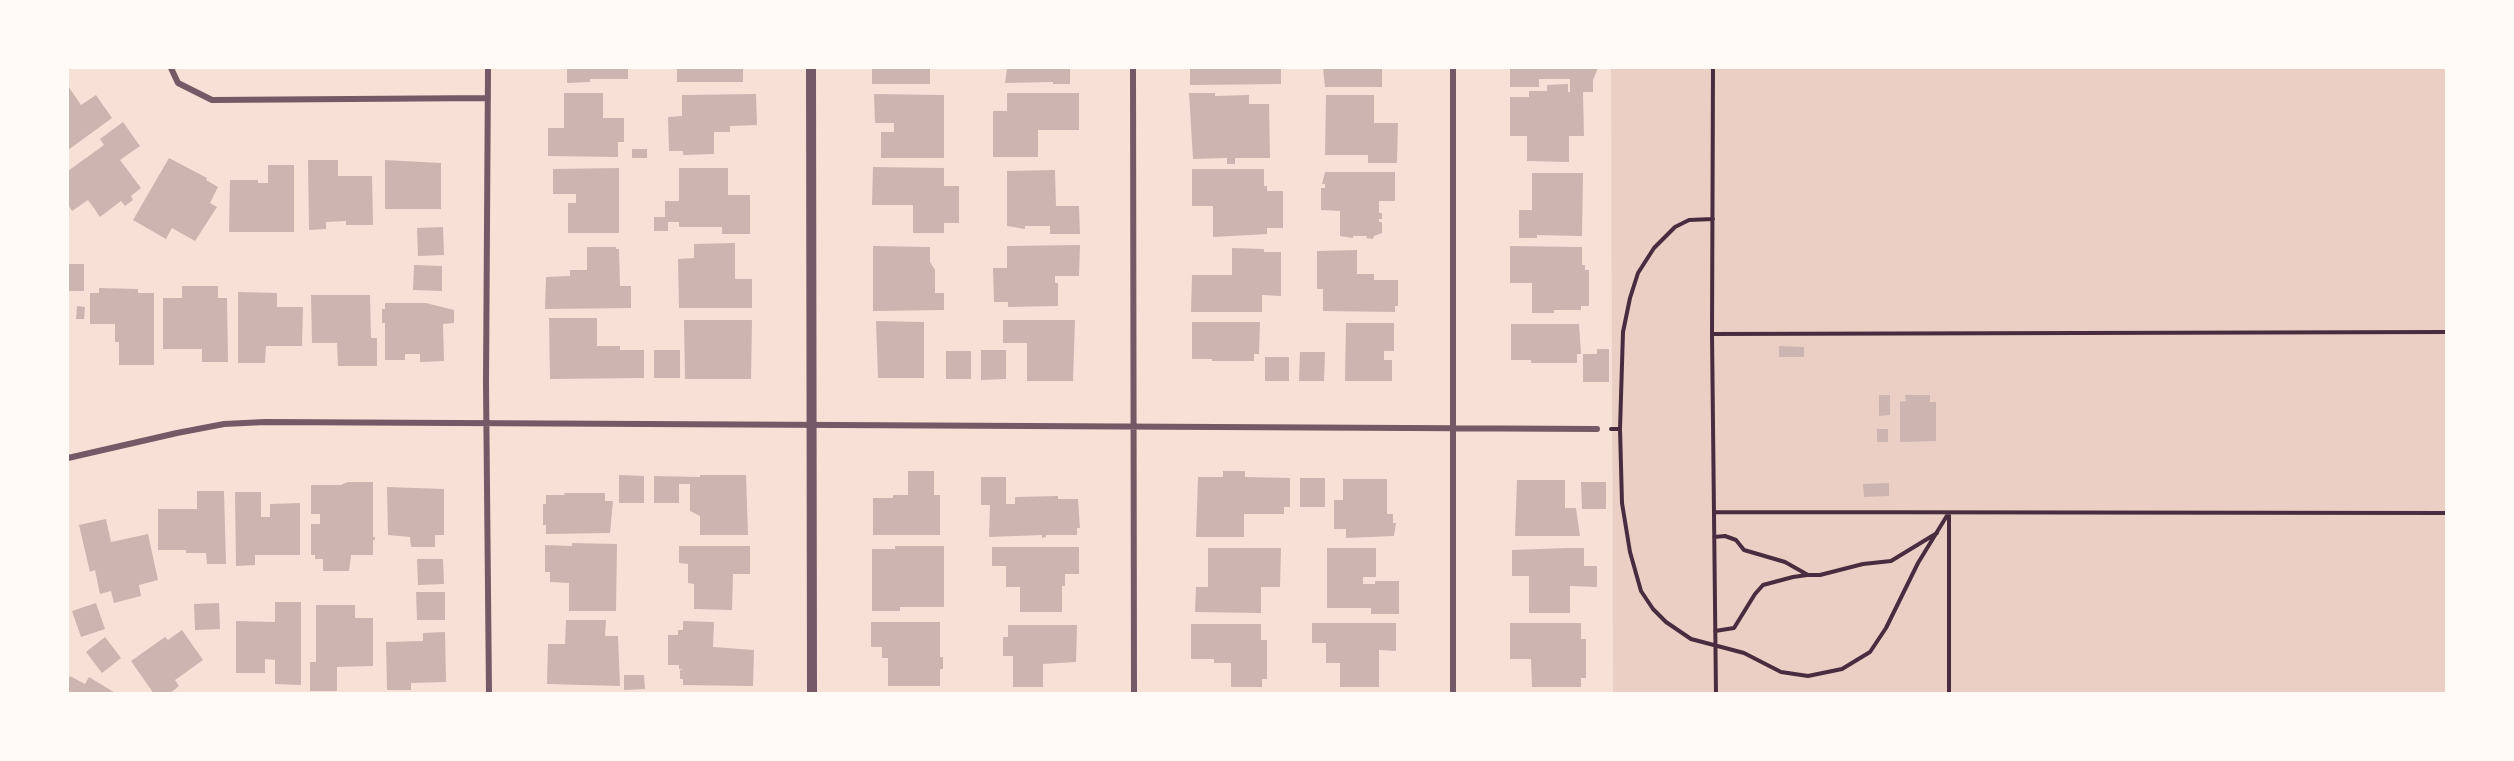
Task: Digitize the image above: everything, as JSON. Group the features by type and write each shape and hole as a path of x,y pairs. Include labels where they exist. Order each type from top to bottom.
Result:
{"street":[{"path":"171,68 178,83 212,100 488,98"},
{"path":"488,68 489,693"},
{"path":"811,68 812,693"},
{"path":"1133,68 1134,693"},
{"path":"1453,68 1453,693"},
{"path":"68,458 224,424 265,422 1597,429"}],"path":[{"path":"1713,68 1712,334 1716,693"},
{"path":"1713,219 1689,220 1675,228 1654,248 1638,273 1623,332 1620,429 1622,503 1630,552 1641,591 1653,609 1666,622 1691,639 1744,653 1781,672 1808,676 1842,669 1870,651 1875,644 1886,628 1918,563 1949,514"},
{"path":"1712,334 2446,332"},
{"path":"1597,429 1620,429"},
{"path":"1714,512 2446,513"},
{"path":"1949,514 1949,693"},
{"path":"1716,631 1734,628 1763,585 1793,577 1820,575 1863,564 1891,561 1937,533"},
{"path":"1714,537 1725,536 1736,540 1744,550 1785,561 1808,575"}],"shaded area":[{"path":"1611,68 2446,68 2446,693 1613,693"}],"building":[{"path":"567,68 628,68 628,79 590,79 590,82 567,83"},
{"path":"677,68 743,68 743,82 677,82"},
{"path":"872,68 930,68 930,84 872,84"},
{"path":"1007,68 1070,68 1070,84 1005,83"},
{"path":"1190,68 1281,68 1281,84 1190,85"},
{"path":"1323,68 1382,68 1382,87 1325,87"},
{"path":"1510,68 1598,68 1593,80 1593,92 1583,92 1584,136 1569,136 1569,162 1527,161 1527,136 1510,136 1510,97 1529,97 1529,91 1547,91 1547,85 1568,84 1568,92 1570,92 1570,79 1539,79 1539,87 1510,87"},
{"path":"68,86 81,105 96,95 112,118 68,150"},
{"path":"564,93 603,93 603,118 624,118 624,142 618,142 618,157 548,156 548,128 564,128"},
{"path":"1007,93 1079,93 1079,130 1038,130 1038,157 993,157 993,111 1007,111"},
{"path":"1189,93 1215,93 1215,96 1249,95 1249,104 1269,104 1270,158 1235,158 1235,164 1227,164 1227,158 1193,159"},
{"path":"756,94 757,125 730,126 730,132 714,132 714,154 683,155 683,151 669,151 668,117 682,116 682,95"},
{"path":"874,94 944,95 944,158 881,158 881,132 894,132 894,123 875,123"},
{"path":"1326,95 1374,95 1374,123 1398,123 1397,163 1368,163 1368,155 1325,155"},
{"path":"123,122 140,146 120,160 141,188 131,196 133,200 125,206 121,201 100,217 88,200 72,211 68,205 68,171 104,145 100,139"},
{"path":"632,149 647,149 647,158 632,158"},
{"path":"169,158 207,178 206,180 218,187 210,203 217,207 195,241 172,228 166,239 133,220"},
{"path":"308,160 338,160 338,176 372,176 373,225 346,225 346,221 326,222 326,229 309,230"},
{"path":"385,160 441,163 441,209 385,209"},
{"path":"268,165 294,165 294,232 229,232 230,180 258,180 258,183 268,183"},
{"path":"873,167 944,168 944,186 959,186 959,223 944,223 944,233 913,233 913,205 872,205"},
{"path":"619,168 619,233 568,233 568,203 576,203 576,194 553,194 553,169"},
{"path":"679,168 728,168 728,195 750,195 750,234 722,234 722,227 679,227 679,222 668,222 668,231 654,231 654,217 665,217 665,201 679,201"},
{"path":"1192,169 1264,169 1264,186 1267,186 1267,191 1283,191 1283,228 1267,228 1267,234 1213,237 1213,206 1192,206"},
{"path":"1055,170 1056,206 1079,206 1080,234 1050,234 1050,226 1025,226 1025,229 1007,226 1007,171"},
{"path":"1325,172 1395,172 1395,201 1379,201 1379,213 1382,213 1382,219 1379,219 1379,222 1382,222 1382,233 1374,236 1373,239 1366,238 1367,236 1353,236 1353,238 1340,236 1340,211 1321,210 1321,188 1325,188 1325,184 1322,184"},
{"path":"1532,173 1583,173 1582,236 1537,235 1537,238 1519,238 1519,210 1532,210"},
{"path":"443,227 444,255 418,256 417,228"},
{"path":"735,243 735,279 752,279 752,308 679,308 678,259 694,258 694,244"},
{"path":"1080,245 1079,276 1055,276 1055,283 1058,283 1058,306 1008,307 1008,302 994,302 993,268 1007,268 1007,246"},
{"path":"873,246 930,247 930,262 935,270 935,293 944,293 944,310 873,311"},
{"path":"1510,246 1582,247 1582,265 1585,265 1585,270 1589,270 1589,306 1581,306 1581,310 1532,313 1532,283 1510,283"},
{"path":"587,247 616,247 619,249 620,286 631,286 631,308 545,309 546,277 570,276 570,270 587,270"},
{"path":"1232,248 1281,252 1281,296 1262,295 1262,312 1191,312 1192,275 1232,275"},
{"path":"1357,250 1357,274 1374,274 1374,280 1398,280 1398,306 1395,306 1395,312 1323,311 1323,289 1317,289 1317,251"},
{"path":"68,264 84,264 84,291 68,291"},
{"path":"414,265 442,266 442,291 413,290"},
{"path":"182,286 218,286 218,298 227,298 228,362 202,362 202,349 163,349 163,298 182,298"},
{"path":"99,288 138,289 138,293 154,293 154,365 119,365 119,342 115,342 115,324 90,324 90,293 99,293"},
{"path":"238,292 277,293 277,307 303,307 302,346 266,346 265,363 238,363"},
{"path":"311,295 370,295 371,338 377,338 377,366 338,366 337,343 312,343"},
{"path":"385,303 426,303 454,310 454,323 443,324 444,361 420,362 420,354 405,354 405,360 385,360 385,323 382,323 382,309 385,309"},
{"path":"77,306 85,307 84,319 76,319"},
{"path":"549,318 597,318 597,346 620,346 620,350 644,350 644,378 550,379"},
{"path":"684,320 752,320 751,379 685,379"},
{"path":"1003,320 1075,320 1073,381 1027,381 1027,343 1003,343"},
{"path":"876,321 924,322 924,378 878,378"},
{"path":"1192,322 1260,322 1259,354 1254,354 1254,361 1192,359"},
{"path":"1346,323 1394,323 1394,351 1384,351 1384,360 1392,360 1392,381 1345,381"},
{"path":"1511,324 1579,324 1581,354 1577,354 1577,363 1531,363 1531,360 1511,360"},
{"path":"1779,346 1804,347 1804,357 1779,357"},
{"path":"1597,349 1609,349 1609,382 1583,382 1583,354 1597,354"},
{"path":"654,350 680,350 680,378 654,378"},
{"path":"981,350 1006,350 1006,379 981,380"},
{"path":"946,351 971,351 971,379 946,379"},
{"path":"1300,352 1325,352 1324,381 1299,381"},
{"path":"1265,357 1289,357 1289,381 1265,381"},
{"path":"1879,395 1890,395 1890,415 1879,416"},
{"path":"1905,395 1930,395 1930,402 1936,402 1936,441 1900,442 1900,402 1906,401"},
{"path":"1877,429 1888,429 1888,442 1877,442"},
{"path":"908,471 934,471 934,495 940,495 940,535 873,535 873,498 908,495"},
{"path":"1223,471 1245,471 1245,477 1290,478 1290,507 1284,507 1284,514 1244,514 1244,537 1196,537 1198,477 1223,477"},
{"path":"619,475 644,476 644,503 619,503"},
{"path":"700,475 746,475 748,535 700,535 700,516 690,511 690,484 679,484 679,503 654,503 654,476 700,477"},
{"path":"981,477 1006,477 1006,504 1015,504 1015,497 1058,496 1058,499 1078,499 1080,528 1077,528 1077,535 1046,535 1042,538 1042,535 989,537 990,505 981,505"},
{"path":"1300,478 1325,478 1325,507 1300,507"},
{"path":"1343,479 1387,479 1387,514 1393,514 1393,523 1396,523 1394,536 1346,538 1346,529 1334,529 1334,500 1343,500"},
{"path":"1517,480 1565,480 1565,508 1576,508 1580,536 1515,536"},
{"path":"348,482 373,482 373,537 375,540 373,540 373,555 351,555 349,571 323,571 323,559 315,559 315,555 311,555 311,524 320,524 320,514 311,514 311,485 341,485"},
{"path":"1581,482 1606,482 1606,509 1582,509"},
{"path":"1889,483 1889,496 1864,497 1863,484"},
{"path":"387,487 444,489 444,535 435,535 435,547 411,547 410,537 388,535"},
{"path":"197,491 224,491 226,564 207,564 206,553 158,550 158,509 197,509"},
{"path":"235,492 261,492 261,517 270,517 270,504 300,503 300,555 255,555 255,565 236,566"},
{"path":"564,493 605,493 605,501 613,501 610,533 546,534 546,525 543,525 543,504 546,504 546,495 565,495"},
{"path":"106,519 111,542 148,534 158,580 139,585 141,596 114,603 111,591 100,594 95,570 90,572 79,525"},
{"path":"572,543 617,544 616,611 569,611 569,583 550,582 550,572 545,572 545,545 572,546"},
{"path":"679,546 750,546 750,574 733,574 732,610 694,609 694,584 688,583 688,564 679,563"},
{"path":"895,546 944,546 944,607 900,607 900,611 872,611 872,549 895,549"},
{"path":"992,547 1079,547 1079,574 1065,574 1065,586 1062,586 1062,612 1020,612 1020,587 1006,587 1006,566 992,566"},
{"path":"1208,548 1281,548 1280,587 1261,587 1261,613 1195,612 1196,587 1208,587"},
{"path":"1327,548 1376,548 1376,577 1363,577 1363,584 1375,584 1375,581 1399,581 1399,614 1371,614 1371,608 1327,608"},
{"path":"1584,548 1584,566 1597,566 1597,587 1570,586 1570,613 1529,613 1529,576 1512,576 1512,550"},
{"path":"417,559 443,559 444,584 418,585"},
{"path":"416,592 445,592 445,620 417,620"},
{"path":"275,602 301,602 301,685 275,684 275,660 265,659 265,673 236,673 236,621 275,622"},
{"path":"96,603 105,629 81,637 72,611"},
{"path":"219,603 220,629 195,630 194,604"},
{"path":"316,605 355,605 355,618 373,618 373,666 337,667 337,691 310,691 310,662 316,662"},
{"path":"566,620 606,620 605,636 618,636 620,686 547,684 548,644 565,644"},
{"path":"683,621 714,622 713,647 754,650 753,686 683,685 680,670 683,669 679,669 679,665 668,665 668,635 678,635 678,630 683,630"},
{"path":"871,622 940,622 940,657 943,657 943,669 940,669 940,686 888,686 888,658 882,658 882,647 871,647"},
{"path":"1312,623 1396,623 1396,651 1379,650 1379,687 1340,687 1340,663 1326,663 1326,643 1312,643"},
{"path":"1510,623 1581,623 1581,639 1586,639 1586,678 1581,678 1581,687 1532,687 1531,659 1510,659"},
{"path":"1191,624 1261,624 1261,640 1267,640 1267,679 1262,679 1262,687 1231,687 1231,663 1214,663 1214,659 1191,659"},
{"path":"1008,625 1077,625 1076,662 1043,664 1043,687 1013,687 1013,656 1003,656 1003,637 1008,637"},
{"path":"182,630 203,660 175,680 179,686 169,694 154,694 131,661 165,637 168,640"},
{"path":"445,632 446,682 411,683 411,690 387,690 386,642 423,641 423,633"},
{"path":"105,637 121,658 102,673 86,652"},
{"path":"624,675 644,675 645,689 624,690"},
{"path":"70,676 85,684 89,677 117,694 68,694"}]}
